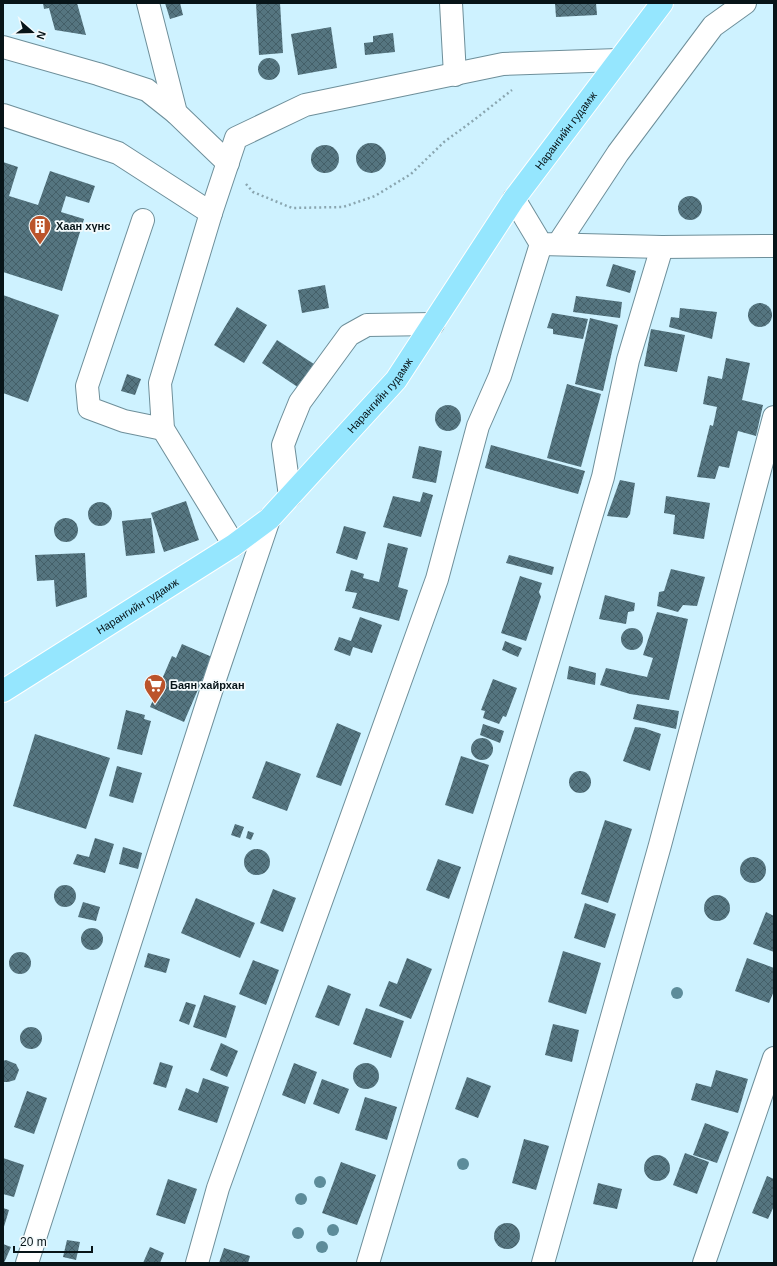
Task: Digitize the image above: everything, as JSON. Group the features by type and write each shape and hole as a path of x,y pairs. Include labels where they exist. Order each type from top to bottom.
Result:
{"main road":[{"name":"Нарангийн гудамж","path":"3,691 234,545 269,519 396,380 514,199 662,3"}],"street":[{"path":"148,3 176,113"},
{"path":"452,3 455,74"},
{"path":"197,1263 218,1188 437,579 478,426 500,376 550,244 713,26 745,3"},
{"path":"3,47 98,74 146,90 176,113 228,163"},
{"path":"234,545 163,429 160,383 211,213 236,138 305,105 502,64 618,60"},
{"path":"3,115 118,153 211,213"},
{"path":"514,199 550,244 662,247 774,246"},
{"path":"143,220 88,386 89,408 124,421 163,429"},
{"path":"368,1263 603,477 628,360 662,247"},
{"path":"290,496 283,445 300,402 349,335 368,325 433,324"},
{"path":"543,1263 660,845 774,417"},
{"path":"27,1263 211,691 269,519"},
{"path":"704,1263 774,1058"}],"path":[{"path":"228,163 253,192 292,208 343,207 375,196 411,174 444,142 474,120 510,90 516,88"}],"building":[{"path":"43,3 77,3 86,35 55,30 49,8 44,9"},
{"path":"165,3 180,3 183,15 170,19"},
{"path":"256,3 280,3 283,53 259,55"},
{"path":"555,3 596,3 597,15 556,17"},
{"path":"331,27 337,68 298,75 291,34"},
{"path":"393,33 395,52 365,55 364,43 373,42 373,36"},
{"path":"269,58 277,61 280,69 277,77 269,80 261,77 258,69 261,61"},
{"path":"371,143 382,147 386,158 382,169 371,173 360,169 356,158 360,147"},
{"path":"325,145 335,149 339,159 335,169 325,173 315,169 311,159 315,149"},
{"name":"Хаан хүнс","path":"3,162 18,167 9,196 38,205 50,171 95,186 89,203 66,196 61,212 84,219 62,291 3,272"},
{"path":"690,196 699,199 702,208 699,217 690,220 681,217 678,208 681,199"},
{"path":"613,264 636,271 630,293 606,286"},
{"path":"325,285 329,308 302,313 298,290"},
{"path":"3,295 59,315 28,402 3,393"},
{"path":"576,296 622,302 620,318 573,312"},
{"path":"760,303 768,307 772,315 768,323 760,327 752,323 748,315 752,307"},
{"path":"237,307 267,325 244,363 214,345"},
{"path":"680,308 717,312 712,339 669,327 671,317 679,318"},
{"path":"552,313 588,319 583,339 553,334 553,329 547,328"},
{"path":"590,318 618,325 603,391 575,384"},
{"path":"651,329 685,335 677,372 644,366"},
{"path":"277,340 317,366 302,390 262,363"},
{"path":"726,358 750,363 742,400 763,405 756,436 738,431 729,468 719,466 715,479 697,477 710,425 713,426 717,407 703,404 708,376 722,379"},
{"path":"127,374 141,379 135,395 121,391"},
{"path":"567,384 601,394 581,467 547,458"},
{"path":"448,405 457,409 461,418 457,427 448,431 439,427 435,418 439,409"},
{"path":"491,445 585,471 578,494 485,468"},
{"path":"419,446 442,451 436,483 412,478"},
{"path":"620,480 635,483 630,514 627,518 607,516"},
{"path":"423,492 433,495 421,537 383,527 393,496 420,502"},
{"path":"666,496 710,503 704,539 673,534 675,515 664,513"},
{"path":"186,501 199,540 164,552 151,513"},
{"path":"100,502 109,505 112,514 109,523 100,526 91,523 88,514 91,505"},
{"path":"66,518 75,521 78,530 75,539 66,542 57,539 54,530 57,521"},
{"path":"151,518 155,553 126,556 122,521"},
{"path":"344,526 366,532 357,560 336,553"},
{"path":"388,543 408,548 398,587 408,590 399,621 352,608 357,593 345,591 351,570 364,574 363,578 379,582"},
{"path":"85,553 87,597 56,607 54,580 37,581 35,555"},
{"path":"509,555 554,567 552,575 506,563"},
{"path":"671,569 705,577 697,606 683,605 678,612 657,606 659,592 664,591"},
{"path":"520,576 542,583 539,592 541,597 526,641 501,633"},
{"path":"605,595 635,603 634,611 628,612 626,624 599,619"},
{"path":"657,612 688,619 669,700 630,694 600,685 606,668 647,677 653,658 643,655"},
{"path":"360,617 382,625 372,653 353,647 350,656 334,650 339,637 351,641"},
{"path":"632,628 640,631 643,639 640,647 632,650 624,647 621,639 624,631"},
{"path":"505,641 522,648 518,657 502,650"},
{"path":"182,644 212,657 184,722 150,707 172,656 176,658"},
{"path":"569,666 596,673 595,685 567,679"},
{"path":"493,679 517,688 506,717 503,716 499,724 483,718 485,711 481,710"},
{"path":"637,704 679,711 676,729 633,719"},
{"path":"126,710 145,715 144,719 151,721 142,755 117,749"},
{"path":"337,723 361,733 341,786 316,777"},
{"path":"483,724 504,731 500,743 480,735"},
{"path":"635,727 644,728 661,734 650,771 623,761"},
{"path":"35,734 110,758 86,829 13,806"},
{"path":"482,738 490,741 493,749 490,757 482,760 474,757 471,749 474,741"},
{"path":"461,756 489,765 473,814 445,805"},
{"path":"266,761 301,774 287,811 252,798"},
{"path":"117,766 142,773 133,803 109,796"},
{"path":"580,771 588,774 591,782 588,790 580,793 572,790 569,782 572,774"},
{"path":"605,820 632,829 608,903 581,894"},
{"path":"235,824 244,827 240,838 231,835"},
{"path":"248,831 254,833 251,840 246,838"},
{"path":"95,838 114,844 105,873 73,864 77,854 89,857"},
{"path":"123,847 142,853 138,869 119,864"},
{"path":"257,849 266,853 270,862 266,871 257,875 248,871 244,862 248,853"},
{"path":"753,857 763,860 766,870 763,880 753,883 743,880 740,870 743,860"},
{"path":"438,859 461,867 449,899 426,890"},
{"path":"65,885 73,888 76,896 73,904 65,907 57,904 54,896 57,888"},
{"path":"273,889 296,898 283,932 260,923"},
{"path":"717,895 727,898 730,908 727,918 717,921 707,918 704,908 707,898"},
{"path":"196,898 255,923 240,958 181,933"},
{"path":"83,902 100,907 96,921 78,917"},
{"path":"585,903 616,914 605,948 574,938"},
{"path":"766,912 774,916 774,952 753,944"},
{"path":"92,928 100,931 103,939 100,947 92,950 84,947 81,939 84,931"},
{"path":"563,951 601,963 586,1014 548,1002"},
{"path":"20,952 28,955 31,963 28,971 20,974 12,971 9,963 12,955"},
{"path":"148,953 170,959 166,973 144,967"},
{"path":"407,958 432,969 411,1019 379,1006 389,981 397,984"},
{"path":"747,958 774,968 774,991 769,1003 735,991"},
{"path":"253,960 279,970 266,1005 239,994"},
{"path":"328,985 351,994 339,1026 315,1017"},
{"path":"204,995 236,1006 226,1038 193,1027"},
{"path":"186,1002 196,1005 189,1025 179,1021"},
{"path":"366,1008 404,1021 391,1058 353,1044"},
{"path":"553,1024 579,1030 572,1062 545,1055"},
{"path":"31,1027 39,1030 42,1038 39,1046 31,1049 23,1046 20,1038 23,1030"},
{"path":"221,1043 238,1051 227,1077 210,1070"},
{"path":"6,1060 16,1064 19,1070 15,1080 3,1082 3,1061"},
{"path":"160,1062 173,1066 166,1088 153,1084"},
{"path":"294,1063 317,1072 305,1104 282,1095"},
{"path":"366,1063 375,1067 379,1076 375,1085 366,1089 357,1085 353,1076 357,1067"},
{"path":"716,1070 748,1079 738,1113 691,1100 696,1083 711,1087"},
{"path":"467,1077 491,1086 478,1118 455,1109"},
{"path":"203,1078 229,1087 217,1123 178,1110 186,1088 198,1093"},
{"path":"322,1079 349,1089 339,1114 313,1104"},
{"path":"27,1091 47,1098 34,1134 14,1127"},
{"path":"365,1097 397,1107 387,1140 355,1130"},
{"path":"705,1123 729,1132 717,1163 693,1155"},
{"path":"524,1139 549,1146 536,1190 512,1183"},
{"path":"685,1153 709,1162 697,1194 673,1185"},
{"path":"657,1155 667,1158 670,1168 667,1178 657,1181 647,1178 644,1168 647,1158"},
{"path":"3,1158 24,1165 14,1197 3,1194"},
{"path":"341,1162 376,1175 357,1225 322,1213"},
{"path":"767,1176 774,1179 774,1206 768,1219 752,1213"},
{"path":"168,1179 197,1189 185,1224 156,1215"},
{"path":"598,1183 622,1189 617,1209 593,1204"},
{"path":"3,1208 9,1210 3,1230"},
{"path":"507,1223 517,1226 520,1236 517,1246 507,1249 497,1246 494,1236 497,1226"},
{"path":"67,1240 80,1242 76,1260 63,1257"},
{"path":"3,1244 11,1247 4,1263 3,1263"},
{"path":"150,1247 164,1253 160,1263 143,1263"},
{"path":"224,1248 250,1256 248,1263 219,1263"}],"place":[{"name":"Хаан хүнс","path":"40,246"},
{"name":"Баян хайрхан","path":"155,704"}]}
